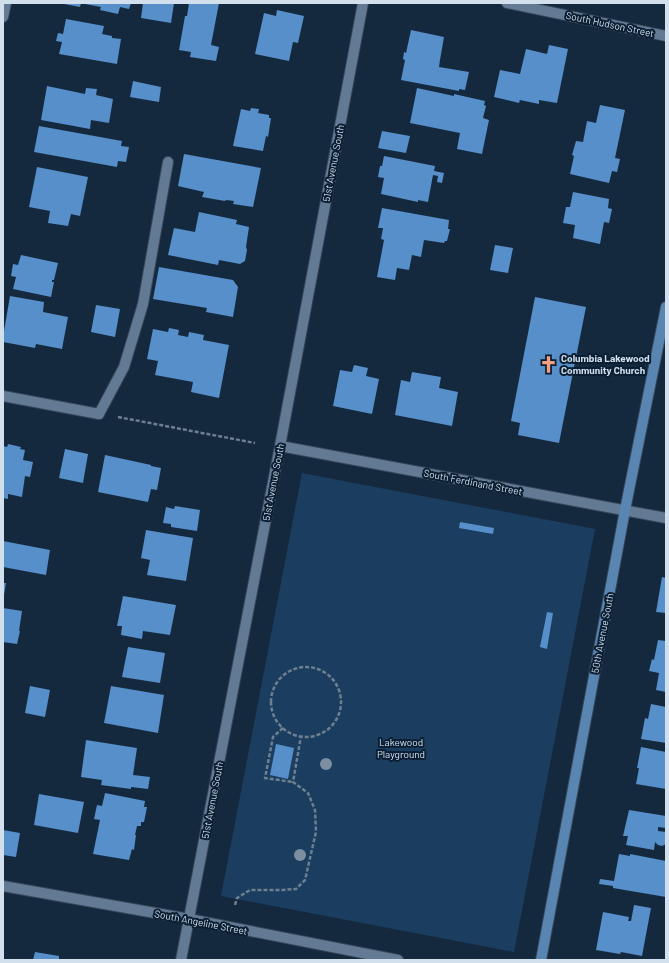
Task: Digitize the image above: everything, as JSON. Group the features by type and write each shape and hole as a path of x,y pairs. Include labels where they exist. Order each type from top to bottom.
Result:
{"street":[{"path":"3,17 6,3"},
{"name":"51st Avenue South","path":"181,960 280,446 363,3"},
{"name":"South Hudson Street","path":"507,3 666,36"},
{"path":"3,396 99,414 124,367 143,304 168,162"},
{"name":"50th Avenue South","path":"541,960 625,510 666,307"},
{"name":"South Ferdinand Street","path":"280,446 666,518"},
{"name":"South Angeline Street","path":"3,886 189,919 398,960"}],"path":[{"path":"113,416 255,443"},
{"path":"305,667 317,668 327,674 337,686 341,702 339,713 334,723 326,731 316,736 305,737 293,734 283,728 276,719 272,708 272,696 275,685 283,676 293,669 305,667"},
{"path":"234,905 238,898 250,890 296,889 305,880 316,832 315,810 308,794 293,782 265,778 273,737 283,728"},
{"path":"293,782 301,736"}],"green space":[{"name":"Lakewood Playground","path":"302,473 595,529 514,952 221,896"}],"building":[{"path":"64,3 81,3 80,7"},
{"path":"85,3 131,3 129,9 120,7 118,14 100,10 101,7"},
{"path":"143,3 174,3 171,23 141,18"},
{"path":"189,3 219,3 211,45 219,47 216,61 190,57 191,52 179,50 185,16 187,16"},
{"path":"277,10 304,16 298,43 293,42 289,61 255,54 264,13 276,16"},
{"path":"66,19 104,26 102,34 112,36 112,38 121,39 117,64 59,54 62,42 56,41 58,33 63,34"},
{"path":"411,30 444,37 439,67 469,72 465,90 459,89 459,91 401,80 405,60 403,59 404,52 406,53"},
{"path":"549,45 568,49 557,103 539,100 539,104 520,100 519,103 494,97 500,70 520,74 526,49 547,54"},
{"path":"133,81 161,87 159,102 130,97"},
{"path":"47,86 85,94 86,88 97,89 96,95 113,99 109,123 91,120 90,129 41,120"},
{"path":"417,88 485,101 484,105 486,106 483,118 489,120 482,154 457,149 460,133 410,123"},
{"path":"600,105 625,110 615,158 620,159 617,172 612,171 609,183 570,174 574,156 572,155 576,141 583,142 587,121 596,123"},
{"path":"251,108 259,109 258,113 269,115 269,118 271,118 268,137 266,136 263,151 233,146 241,109 250,111"},
{"path":"39,126 122,141 121,146 129,147 126,162 118,161 117,167 34,152"},
{"path":"382,131 410,136 406,153 378,148"},
{"path":"184,154 261,168 253,207 233,204 234,201 202,197 204,192 178,186"},
{"path":"384,156 435,166 434,171 444,173 442,183 437,182 438,176 433,175 428,202 418,200 418,202 381,194 384,178 378,177"},
{"path":"37,167 88,177 80,216 71,214 68,226 48,223 50,211 29,207"},
{"path":"573,192 609,199 608,208 612,209 609,223 604,222 600,244 573,238 575,225 563,223 566,207 570,207"},
{"path":"382,208 449,220 448,229 450,229 447,241 444,243 424,240 421,257 412,255 409,270 397,268 395,280 377,277 384,240 381,239 383,228 378,228"},
{"path":"199,212 237,220 236,224 249,227 245,261 240,264 219,260 218,265 168,255 174,228 195,232"},
{"path":"495,245 513,248 508,273 490,270"},
{"path":"21,255 58,263 54,280 52,280 52,282 54,282 51,297 13,289 16,277 11,276 13,264 18,265"},
{"path":"159,267 233,280 238,287 233,317 206,312 207,308 153,299"},
{"path":"10,296 44,302 43,312 68,317 62,349 36,344 35,348 3,342"},
{"name":"Columbia Lakewood Community Church","path":"535,297 586,307 559,443 518,435 520,423 511,421"},
{"path":"96,305 120,309 115,337 91,332"},
{"path":"169,328 179,330 178,335 188,337 189,332 204,335 203,340 229,345 219,398 191,392 193,382 155,375 158,361 147,359 153,329 168,332"},
{"path":"354,365 368,368 366,376 379,379 372,414 333,406 340,370 352,372"},
{"path":"412,372 441,377 439,388 458,392 452,426 395,415 401,380 410,382"},
{"path":"8,444 21,447 20,449 25,450 23,460 33,462 30,477 25,476 22,497 8,494 8,499 3,498 3,446 7,447"},
{"path":"65,449 88,454 83,483 59,478"},
{"path":"105,455 161,468 157,490 151,489 148,502 98,492"},
{"path":"175,506 200,510 197,531 171,527 171,524 163,523 166,507 174,509"},
{"path":"460,522 494,528 493,534 459,528"},
{"path":"146,530 193,538 186,581 147,575 150,560 141,558"},
{"path":"3,541 50,550 46,575 3,567"},
{"path":"662,577 666,578 666,613 656,612"},
{"path":"3,583 6,583 4,595 3,595"},
{"path":"123,596 176,605 170,635 143,631 142,639 121,635 122,626 117,626"},
{"path":"3,608 22,611 17,644 3,642"},
{"path":"547,612 553,613 547,649 540,647"},
{"path":"658,640 666,641 666,692 656,690 659,673 649,671 652,659 654,660"},
{"path":"128,647 165,653 160,683 122,677"},
{"path":"30,686 50,690 45,717 25,713"},
{"path":"111,686 164,695 158,733 104,723"},
{"path":"651,704 666,707 666,743 641,739 645,718 648,719"},
{"path":"86,740 137,748 133,775 150,777 148,789 131,787 131,789 101,785 102,780 81,777"},
{"path":"276,744 294,748 288,779 270,775"},
{"path":"641,747 666,752 666,789 636,784"},
{"path":"105,793 145,801 144,807 147,807 144,822 141,822 141,826 137,826 134,850 132,849 129,860 93,854 100,820 94,819 97,805 102,806"},
{"path":"39,794 84,802 78,833 34,825"},
{"path":"629,810 666,816 666,828 658,827 658,831 666,832 666,844 662,846 655,842 654,850 626,845 628,836 623,836"},
{"path":"3,830 20,833 16,857 3,855"},
{"path":"619,854 630,856 630,854 666,861 666,897 613,888 613,886 599,884 600,879 614,881"},
{"path":"634,905 651,908 642,956 621,952 620,954 596,950 603,912 629,917 628,921 631,921"},
{"path":"35,952 59,956 59,960 33,960"}],"place":[{"name":"Columbia Lakewood Community Church","path":"548,364"}]}
